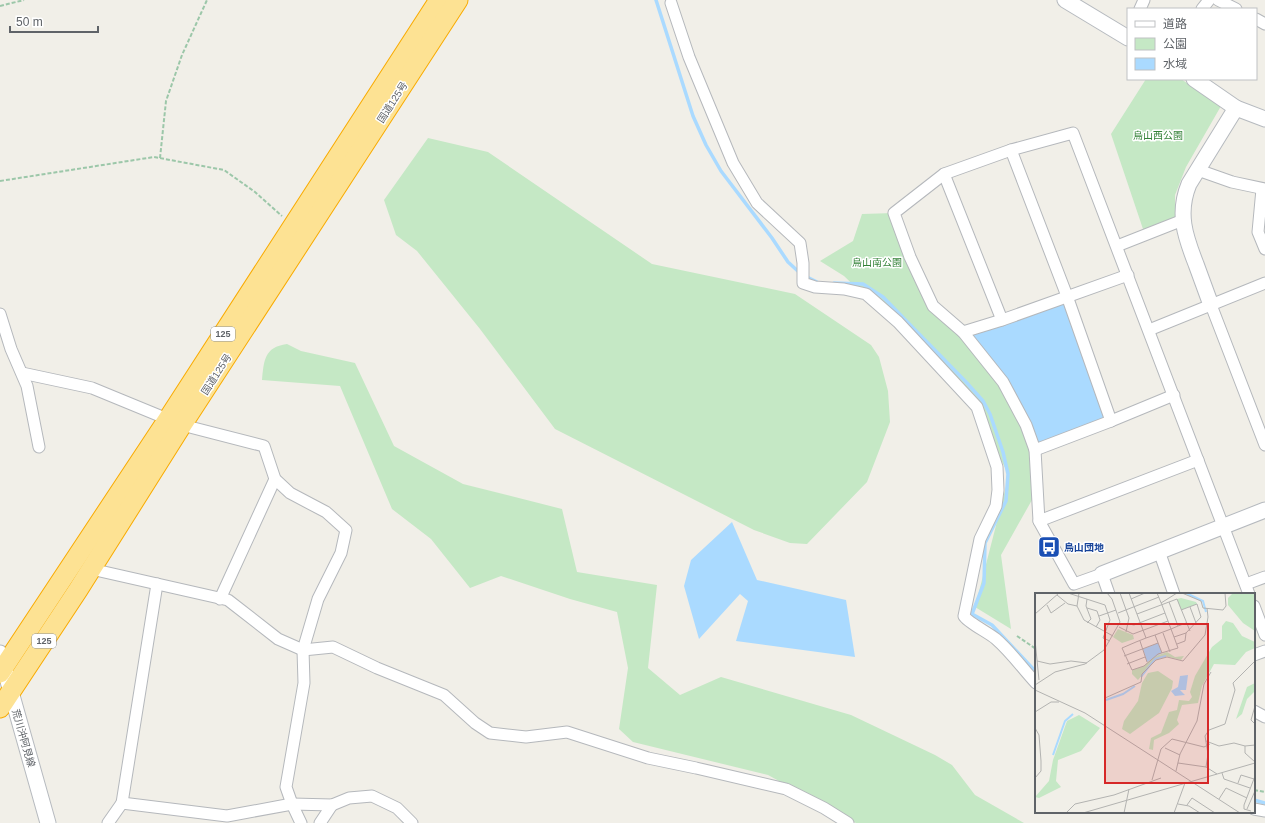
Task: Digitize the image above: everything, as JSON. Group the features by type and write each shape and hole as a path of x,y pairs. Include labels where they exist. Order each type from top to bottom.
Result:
{"highway":[{"name":"国道125号","path":"0,708 91,569 175,422 294,224 439,0"},
{"name":"国道125号","path":"1,664 175,422 458,0"}],"street":[{"path":"1065,0 1127,37"},
{"path":"1203,8 1209,0"},
{"path":"1218,0 1234,8"},
{"path":"671,3 689,57 733,163 757,203 800,243 803,262 803,283 815,287 844,289 866,294 898,322 977,407 998,466 998,490 996,506 980,538 964,616 966,620 996,639 1035,682"},
{"path":"1195,80 1236,108 1265,119"},
{"path":"1236,108 1189,184 1183,205 1183,220 1186,237 1265,445"},
{"path":"1265,510 1223,526 1102,574 1074,584 1040,520 1035,450 1026,425 1003,382 964,332 933,306 910,257 894,213 944,174 1011,150 1073,134 1174,395 1198,460 1223,526 1247,589 1265,577"},
{"path":"1011,150 1067,296 1111,421"},
{"path":"1198,170 1232,182 1263,189 1258,232 1265,249"},
{"path":"944,174 1002,320"},
{"path":"1117,246 1183,220"},
{"path":"964,332 1128,275"},
{"path":"1149,330 1265,283"},
{"path":"0,314 11,349 27,386 39,447"},
{"path":"22,373 92,388 175,422 264,446 275,480 290,493 326,512 346,530 341,553 318,599 303,650 304,683 286,787 301,823"},
{"path":"1035,450 1174,395"},
{"path":"1040,520 1198,460"},
{"path":"220,599 275,480"},
{"path":"1158,552 1174,593"},
{"path":"91,569 228,600 278,639 303,650 333,647 377,668 444,695 475,723 490,733 526,737 567,732 648,758 786,789 824,808 848,823"},
{"path":"1102,574 1109,593"},
{"path":"108,823 122,803 157,584"},
{"path":"1255,609 1265,635"},
{"path":"1255,655 1265,651"},
{"name":"荒川沖阿見線","path":"1,664 48,823"},
{"path":"1255,711 1265,716"},
{"path":"122,803 227,816 292,804 332,805 349,798 372,796 397,808 412,823"},
{"path":"320,823 332,805"},
{"path":"1255,808 1265,811"}],"path":[{"path":"0,6 24,0"},
{"path":"160,158 166,101 182,55 207,0"},
{"path":"0,181 154,157 224,170 255,192 285,219 294,224"},
{"path":"1017,636 1035,648"},
{"path":"1255,790 1265,792"}],"green space":[{"name":"烏山西公園","path":"1145,80 1182,80 1221,106 1186,167 1175,195 1175,219 1144,232 1111,134"},
{"path":"428,138 488,152 652,264 795,294 871,345 879,357 888,391 890,422 867,482 807,544 790,543 754,530 555,429 480,329 417,251 396,235 384,200"},
{"name":"烏山南公園","path":"894,213 933,306 963,332 1026,425 1037,491 1001,555 1011,629 975,607 1009,475 965,393 844,276 820,261 853,241 862,214"},
{"path":"287,344 301,351 355,363 394,446 463,484 562,509 577,572 657,585 648,668 680,695 721,677 851,715 935,755 952,765 975,795 1024,823 856,823 768,775 633,742 619,729 628,668 617,612 570,599 501,576 470,588 431,539 392,509 340,386 262,380 267,356 274,348"}],"water":[{"path":"1066,300 1110,423 1032,451 1018,401 964,337"},
{"path":"732,522 757,580 846,600 855,657 736,641 748,601 740,594 699,639 684,586 691,560"}],"waterway":[{"path":"656,0 693,116 706,145 721,171 772,238 788,262 800,273"},
{"path":"805,276 817,282"},
{"path":"834,283 863,284 883,297 966,382 983,401 990,414 1003,452 1008,474 1006,501 985,543 984,583 972,614 992,625 1035,671"},
{"path":"1255,800 1265,803"}],"place":[{"name":"烏山団地","path":"1049,547"}]}
